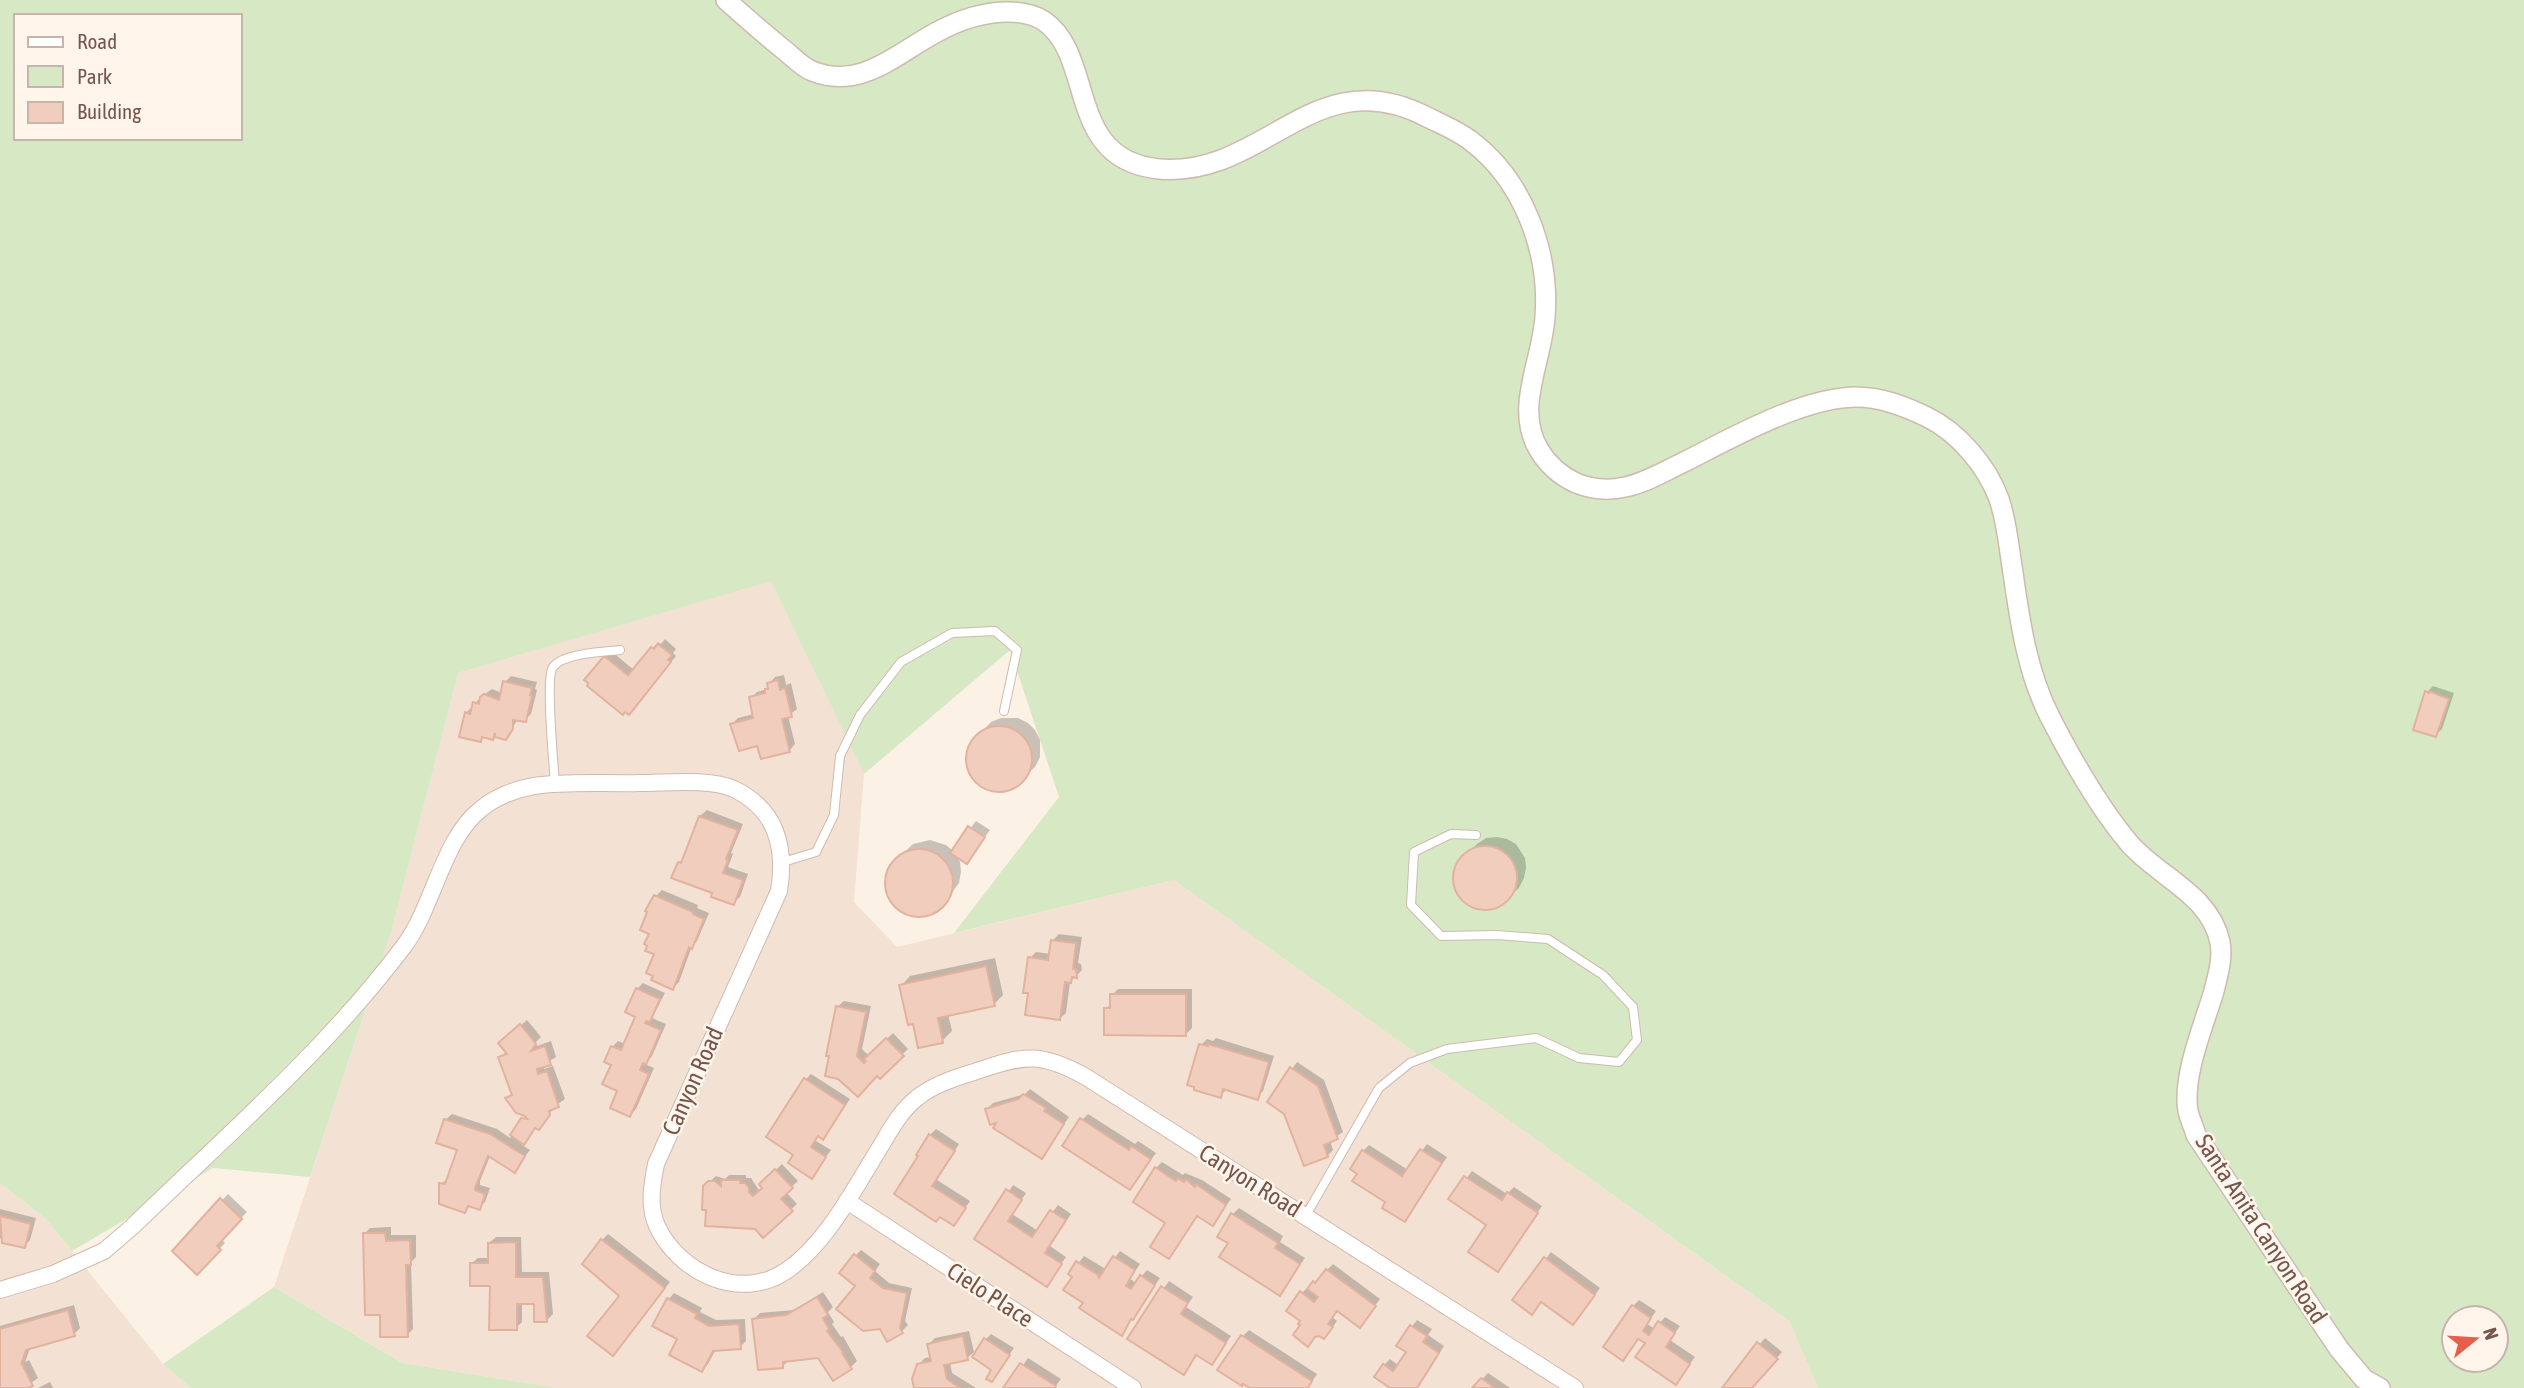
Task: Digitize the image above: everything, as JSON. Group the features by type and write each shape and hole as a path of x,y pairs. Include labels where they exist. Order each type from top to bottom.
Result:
{"street":[{"name":"Santa Anita Canyon Road","path":"726,0 809,71 839,77 870,72 938,31 983,13 1013,12 1030,15 1046,23 1059,36 1096,130 1110,148 1128,161 1149,168 1171,169 1214,163 1254,145 1322,107 1354,100 1387,102 1419,112 1470,141 1508,178 1532,225 1545,272 1545,321 1529,397 1528,422 1536,445 1550,466 1569,480 1593,489 1617,489 1641,483 1759,425 1808,406 1831,401 1854,397 1901,404 1943,425 1976,459 1998,496 2008,537 2021,628 2031,672 2048,713 2113,822 2134,850 2199,902 2211,917 2219,937 2221,957 2218,977 2187,1086 2188,1111 2196,1135 2339,1349 2364,1378 2379,1388"},
{"name":"Canyon Road","path":"0,1290 53,1274 104,1251 293,1071 363,996 406,943 463,825 481,808 503,795 533,786 689,783 732,788 753,801 769,819 780,842 783,862 779,891 656,1164 651,1194 656,1224 672,1251 695,1271 724,1282 755,1283 784,1273 808,1253 847,1201 898,1119 917,1098 946,1082 1014,1058 1039,1058 1064,1065 1086,1077 1575,1388"},
{"name":"Cielo Place","path":"847,1201 1133,1388"}],"lane":[{"path":"783,862 816,852 834,816 840,756 860,715 901,662 952,633 995,631 1017,650 1004,711"},
{"path":"555,785 550,693 553,666 564,659 620,650"},
{"path":"1305,1217 1379,1088 1410,1063 1447,1049 1536,1038 1579,1058 1619,1062 1637,1040 1633,1007 1603,975 1548,939 1497,935 1441,936 1411,905 1414,852 1451,834 1476,835"}],"shaded area":[{"path":"771,580 864,774 854,902 897,947 1174,880 1789,1321 1818,1388 558,1388 402,1363 274,1287 391,933 458,673"},
{"path":"0,1183 46,1219 163,1364 191,1388 0,1388"}],"green space":[{"path":"0,0 2524,0 2524,1388 1818,1388 1789,1321 1174,880 954,933 1059,797 1010,650 864,774 771,581 458,673 391,933 310,1177 213,1168 72,1251 46,1219 0,1183"},
{"path":"274,1287 402,1363 558,1388 191,1388 163,1364"}],"building":[{"path":"658,644 672,655 668,660 671,662 629,715 625,712 623,715 587,686 588,683 584,680 604,656 628,675 651,647 654,649"},
{"path":"778,680 780,690 785,688 792,717 782,719 790,752 761,759 757,746 739,751 730,724 753,718 749,697 765,693 765,689 768,689 767,683"},
{"path":"503,681 532,688 526,722 513,720 513,729 506,740 495,737 495,733 493,740 482,737 481,742 459,737 465,712 470,714 473,702 479,704 480,697 484,694 499,700"},
{"path":"2425,691 2449,699 2436,737 2413,730"},
{"path":"993,726 1005,726 1017,731 1027,741 1032,759 1030,772 1017,787 1005,792 993,792 981,787 971,777 966,765 966,753 971,741 981,731"},
{"path":"699,816 738,830 723,873 743,880 734,905 711,897 712,893 671,878 678,862 681,863"},
{"path":"968,826 985,837 967,864 950,853"},
{"path":"1485,846 1497,848 1508,855 1515,866 1515,890 1508,901 1497,908 1485,910 1473,908 1462,901 1455,890 1453,878 1455,866 1462,855 1473,848"},
{"path":"919,849 932,852 943,859 950,870 953,883 950,896 943,907 932,914 919,917 906,914 895,907 888,896 885,883 888,870 895,859 906,852"},
{"path":"654,895 704,919 692,949 689,947 673,990 651,980 653,976 646,973 654,954 645,951 647,946 644,944 649,934 640,930 647,912 645,911"},
{"path":"1051,940 1076,943 1073,969 1076,969 1077,978 1072,977 1071,983 1065,982 1060,1020 1025,1015 1028,993 1023,993 1028,957 1048,960"},
{"path":"986,966 995,1006 938,1018 943,1043 918,1048 913,1024 908,1025 899,985"},
{"path":"636,988 660,999 650,1022 645,1023 661,1030 646,1065 643,1063 640,1070 649,1074 630,1117 610,1108 617,1091 602,1084 611,1065 604,1062 611,1046 621,1050 635,1017 625,1012"},
{"path":"1110,994 1186,994 1186,1036 1104,1035 1104,1008 1110,1008"},
{"path":"836,1006 866,1012 857,1056 864,1063 864,1059 886,1038 904,1056 880,1079 877,1076 858,1097 838,1079 825,1076 829,1056 826,1056"},
{"path":"520,1024 536,1044 531,1051 545,1046 551,1065 537,1069 538,1074 547,1071 559,1107 549,1111 550,1115 539,1130 535,1128 524,1145 510,1135 521,1118 527,1119 516,1113 505,1098 512,1095 498,1057 507,1054 498,1043"},
{"path":"1199,1044 1208,1044 1269,1062 1258,1100 1223,1089 1221,1098 1194,1090 1194,1087 1187,1085"},
{"path":"1290,1067 1318,1086 1338,1139 1324,1145 1328,1157 1304,1166 1284,1114 1267,1102"},
{"path":"804,1078 845,1105 823,1140 818,1136 811,1147 826,1157 812,1179 788,1163 793,1155 766,1137"},
{"path":"1023,1094 1046,1108 1044,1111 1064,1124 1042,1159 993,1128 996,1123 990,1125 985,1109 1019,1099"},
{"path":"1080,1118 1129,1150 1131,1146 1151,1159 1130,1190 1062,1146"},
{"path":"444,1119 490,1134 525,1156 515,1173 488,1156 475,1188 485,1194 480,1210 468,1206 465,1213 439,1204 439,1183 445,1184 457,1150 436,1143"},
{"path":"929,1134 955,1151 932,1186 966,1208 954,1226 940,1217 936,1222 894,1194"},
{"path":"1420,1149 1442,1163 1405,1222 1382,1208 1385,1202 1352,1181 1357,1174 1350,1169 1362,1150 1402,1176"},
{"path":"1155,1167 1176,1181 1178,1178 1184,1182 1186,1179 1195,1187 1196,1184 1226,1205 1213,1226 1197,1216 1169,1259 1150,1247 1165,1223 1133,1202"},
{"path":"775,1169 793,1188 781,1199 793,1211 763,1238 755,1229 705,1226 706,1210 702,1210 703,1186 708,1181 715,1181 721,1186 721,1180 740,1180 753,1196 762,1188 759,1184"},
{"path":"1464,1176 1502,1200 1507,1192 1538,1213 1498,1272 1468,1252 1486,1225 1448,1199"},
{"path":"1006,1189 1022,1200 1008,1221 1032,1237 1050,1210 1066,1220 1045,1253 1062,1264 1047,1287 974,1239"},
{"path":"220,1198 242,1219 217,1246 221,1250 197,1275 172,1251"},
{"path":"1231,1213 1278,1243 1275,1248 1300,1264 1280,1296 1219,1257 1228,1243 1217,1237"},
{"path":"0,1216 31,1224 25,1248 2,1243"},
{"path":"363,1233 385,1233 386,1241 410,1240 411,1265 406,1265 408,1337 380,1337 380,1315 365,1315"},
{"path":"601,1239 665,1288 613,1356 587,1336 619,1296 582,1264"},
{"path":"516,1242 516,1277 543,1277 547,1322 534,1322 534,1304 517,1304 517,1330 489,1330 490,1286 470,1286 470,1263 488,1263 488,1243"},
{"path":"854,1254 875,1271 870,1278 883,1288 907,1293 900,1328 903,1333 887,1342 880,1329 863,1331 836,1309 855,1286 839,1273"},
{"path":"1113,1256 1135,1270 1126,1286 1131,1289 1140,1275 1155,1285 1122,1336 1079,1308 1083,1303 1063,1290 1072,1277 1068,1274 1076,1261 1099,1278"},
{"path":"1544,1257 1595,1295 1573,1325 1541,1302 1532,1315 1512,1300"},
{"path":"1326,1269 1376,1306 1360,1328 1337,1311 1328,1324 1333,1327 1324,1339 1315,1337 1308,1347 1293,1335 1300,1321 1286,1311 1300,1291 1314,1302 1318,1297 1307,1289"},
{"path":"1161,1286 1188,1303 1181,1314 1226,1343 1212,1365 1196,1355 1184,1375 1127,1339"},
{"path":"817,1297 828,1315 823,1318 829,1329 827,1331 852,1369 833,1381 818,1358 783,1362 783,1368 758,1370 752,1319 786,1315"},
{"path":"667,1298 697,1314 695,1318 709,1326 739,1324 741,1349 713,1351 702,1372 669,1355 677,1339 652,1326"},
{"path":"1632,1305 1651,1318 1643,1331 1649,1335 1658,1321 1675,1333 1666,1347 1690,1364 1676,1385 1635,1357 1645,1343 1638,1339 1623,1361 1603,1347"},
{"path":"68,1310 75,1336 26,1350 21,1365 33,1386 0,1388 0,1329"},
{"path":"1410,1325 1427,1336 1423,1342 1439,1353 1417,1388 1390,1388 1374,1377 1383,1364 1393,1371 1406,1352 1396,1346"},
{"path":"1241,1335 1312,1381 1308,1388 1250,1388 1217,1370"},
{"path":"963,1336 968,1360 944,1365 947,1379 960,1388 914,1388 912,1379 917,1364 931,1361 927,1344"},
{"path":"984,1338 1010,1355 992,1382 986,1379 991,1370 972,1357"},
{"path":"1757,1342 1778,1359 1752,1388 1722,1388"},
{"path":"1020,1363 1056,1386 1055,1388 1003,1388"},
{"path":"1481,1378 1495,1388 1472,1388"}]}
